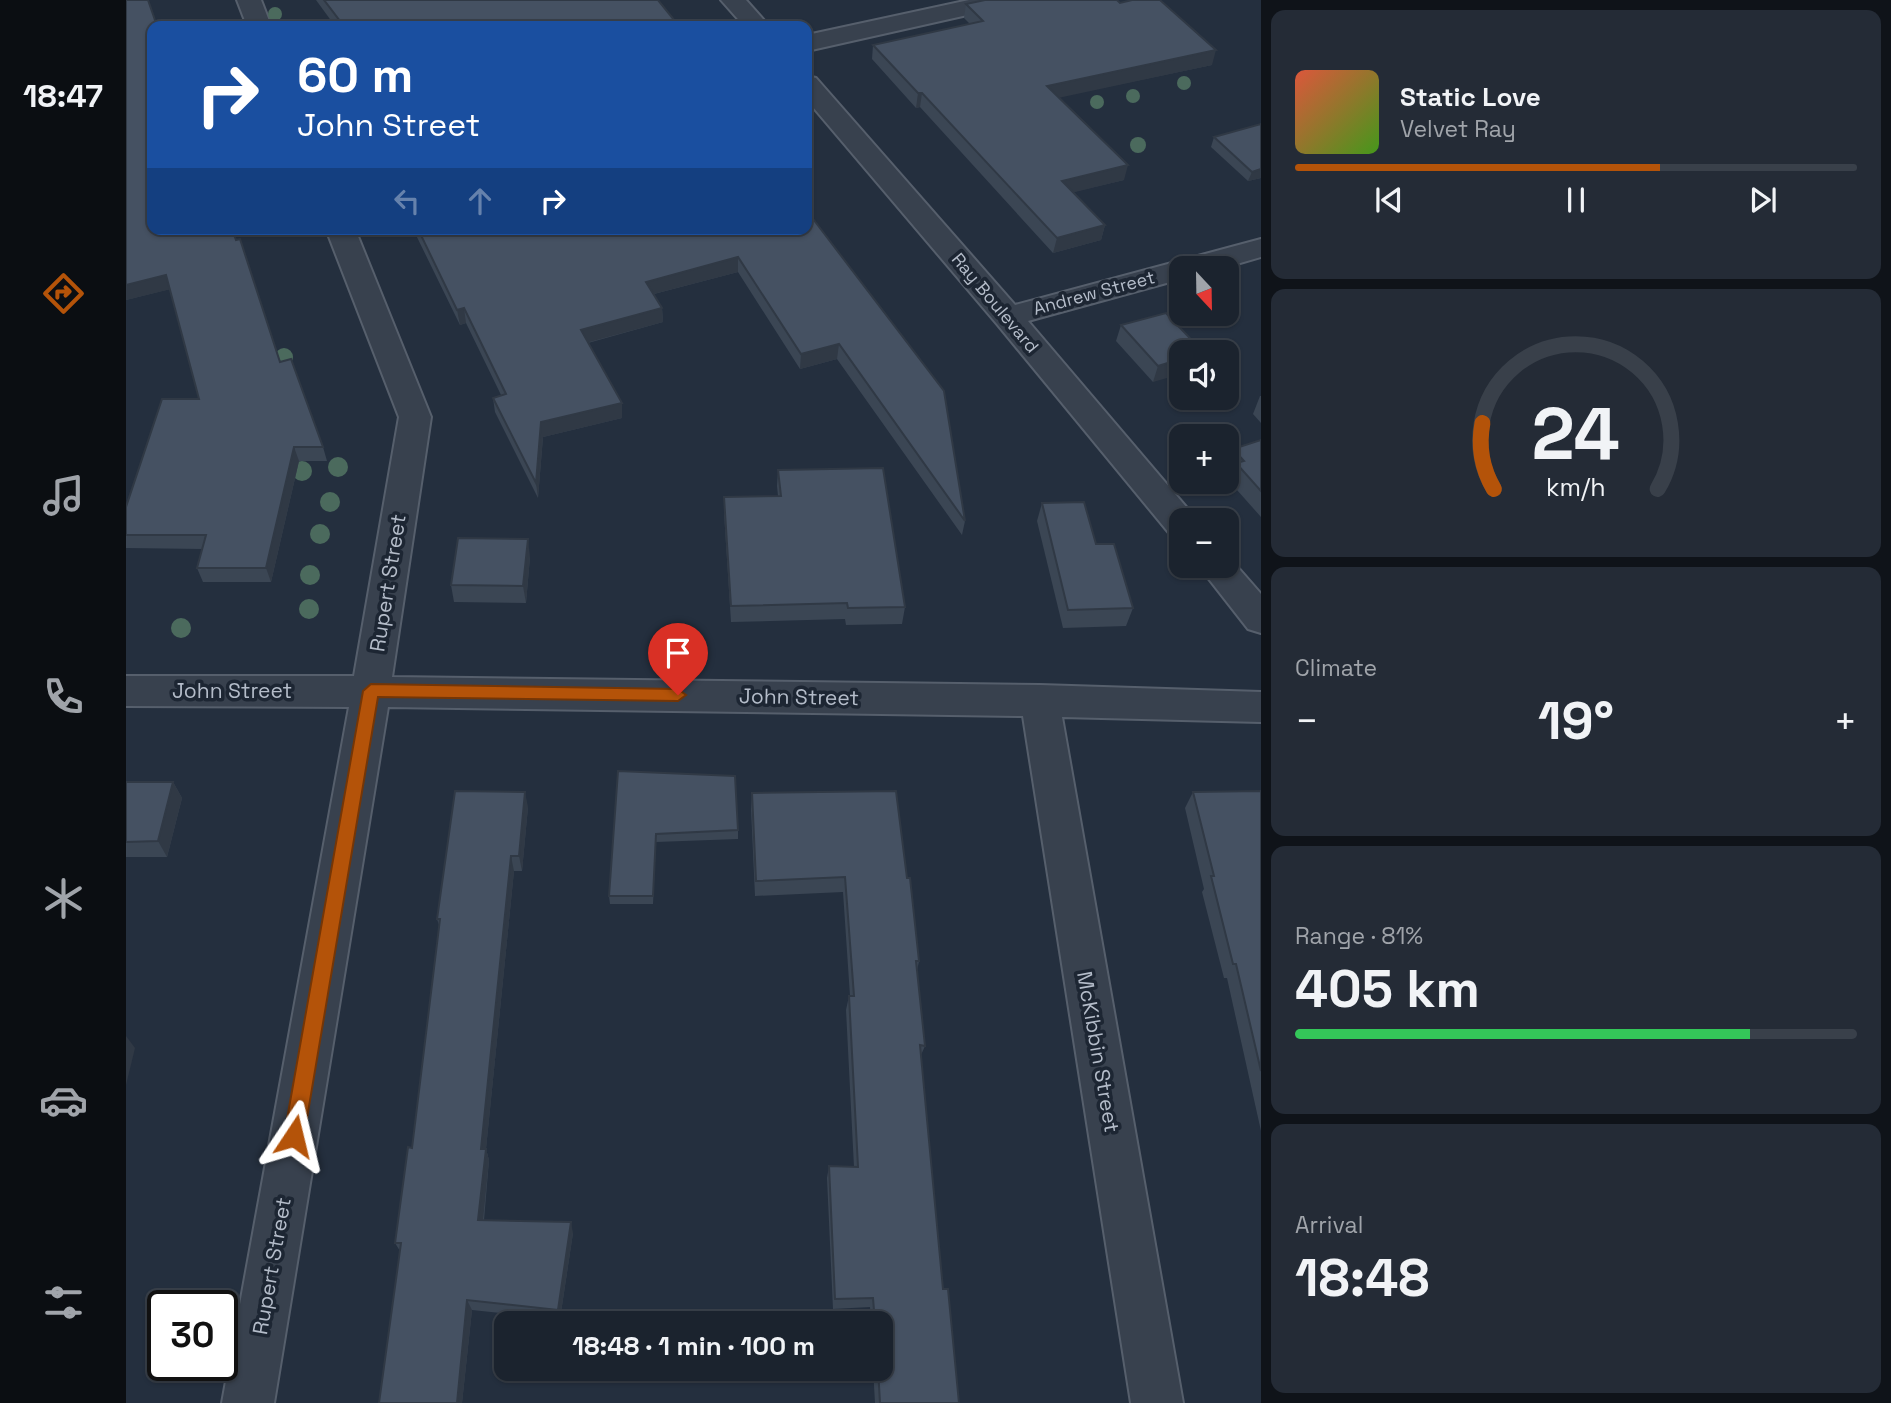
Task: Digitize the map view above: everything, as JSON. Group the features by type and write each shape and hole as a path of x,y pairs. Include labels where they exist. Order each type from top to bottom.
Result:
{"street":[{"path":"248,0 257,21"},
{"path":"733,0 752,21"},
{"path":"812,42 1003,0"},
{"name":"Ray Boulevard","path":"812,90 1008,317 1169,510"},
{"name":"Rupert Street","path":"248,1403 371,691 415,418 342,235"},
{"path":"1232,256 1261,248"},
{"name":"Andrew Street","path":"1008,317 1169,273"},
{"path":"1227,578 1261,620"},
{"name":"John Street","path":"126,691 371,691 1040,700 1261,707"},
{"name":"McKibbin Street","path":"1040,700 1047,755 1157,1403"}],"building":[{"path":"126,0 148,0 155,21 147,21 147,235 234,235 236,240 240,239 280,362 291,359 323,447 294,447 266,568 197,568 206,535 126,535 126,507 162,399 199,399 166,275 126,285"},
{"path":"324,0 658,0 675,21 340,21"},
{"path":"985,0 1117,0 1120,3 1160,0 1216,50 1047,86 1128,165 1062,181 1105,225 1057,238 922,93 918,93 873,45 983,21 966,4"},
{"path":"1261,124 1261,169 1252,172 1214,137"},
{"path":"812,218 944,391 965,521 839,344 801,354 738,257 646,282 662,308 581,330 622,403 541,422 536,483 493,398 506,394 464,308 457,310 421,235 812,235"},
{"path":"1166,313 1169,316 1169,326 1178,326 1192,340 1169,340 1169,363 1158,366 1121,325"},
{"path":"1261,440 1261,491 1239,466 1239,462 1244,461 1239,456 1239,447"},
{"path":"883,468 905,607 848,608 847,603 731,606 724,497 781,496 778,470"},
{"path":"1084,502 1096,544 1114,544 1133,608 1068,610 1042,503"},
{"path":"458,538 528,539 523,586 451,585"},
{"path":"618,771 735,776 738,830 656,834 653,896 609,896"},
{"path":"126,782 173,782 158,841 126,842"},
{"path":"455,791 525,792 519,856 511,856 481,1149 486,1149 478,1220 571,1222 558,1310 467,1300 457,1403 379,1403 401,1243 395,1243 408,1147 412,1148 440,919 437,919"},
{"path":"896,791 907,878 910,878 919,961 916,961 925,1046 920,1045 943,1289 948,1289 959,1403 880,1403 879,1381 893,1381 893,1311 874,1311 873,1298 835,1299 829,1166 858,1167 849,996 854,996 845,877 756,881 752,793"},
{"path":"1261,791 1261,1071 1236,964 1233,964 1211,876 1214,876 1193,792"}],"route":[{"path":"294,1136 371,691 678,695"}]}
